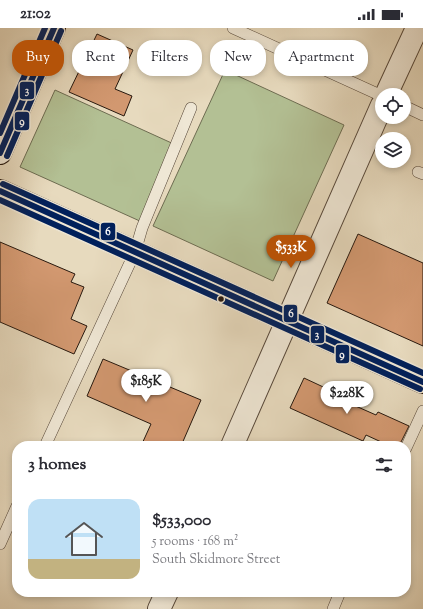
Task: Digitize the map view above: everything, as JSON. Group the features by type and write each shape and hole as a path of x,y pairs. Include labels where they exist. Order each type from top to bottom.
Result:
{"main road":[{"path":"0,191 287,322 423,382"}],"street":[{"path":"0,153 54,28"},
{"path":"389,88 416,28"},
{"path":"234,441 375,121"},
{"path":"159,609 165,597"}],"lane":[{"path":"232,28 375,93"},
{"path":"47,441 135,252 142,228 191,108"},
{"path":"411,109 423,115"},
{"path":"409,441 423,411"},
{"path":"0,544 12,517"},
{"path":"333,609 338,597"}],"green space":[{"path":"222,76 238,76 344,125 273,281 153,226"},
{"path":"55,90 176,145 142,222 20,167"}],"building":[{"path":"97,34 110,40 94,40"},
{"path":"129,48 133,50 129,59"},
{"path":"77,76 121,76 115,89 132,96 124,116 69,92"},
{"path":"358,234 423,263 423,346 327,303"},
{"path":"0,242 75,274 71,282 84,287 71,319 87,326 74,354 0,322"},
{"path":"103,359 201,400 183,441 143,441 151,424 87,396"},
{"path":"304,378 334,392 333,396 376,415 378,412 409,426 402,441 379,441 366,435 363,441 290,408"}],"transit line":[{"name":"6","path":"0,133 45,28"},
{"name":"3","path":"0,153 54,28"},
{"name":"9","path":"7,156 61,31"},
{"name":"6","path":"3,184 423,373"},
{"name":"3","path":"0,191 423,382"},
{"name":"9","path":"0,200 420,389"}]}
